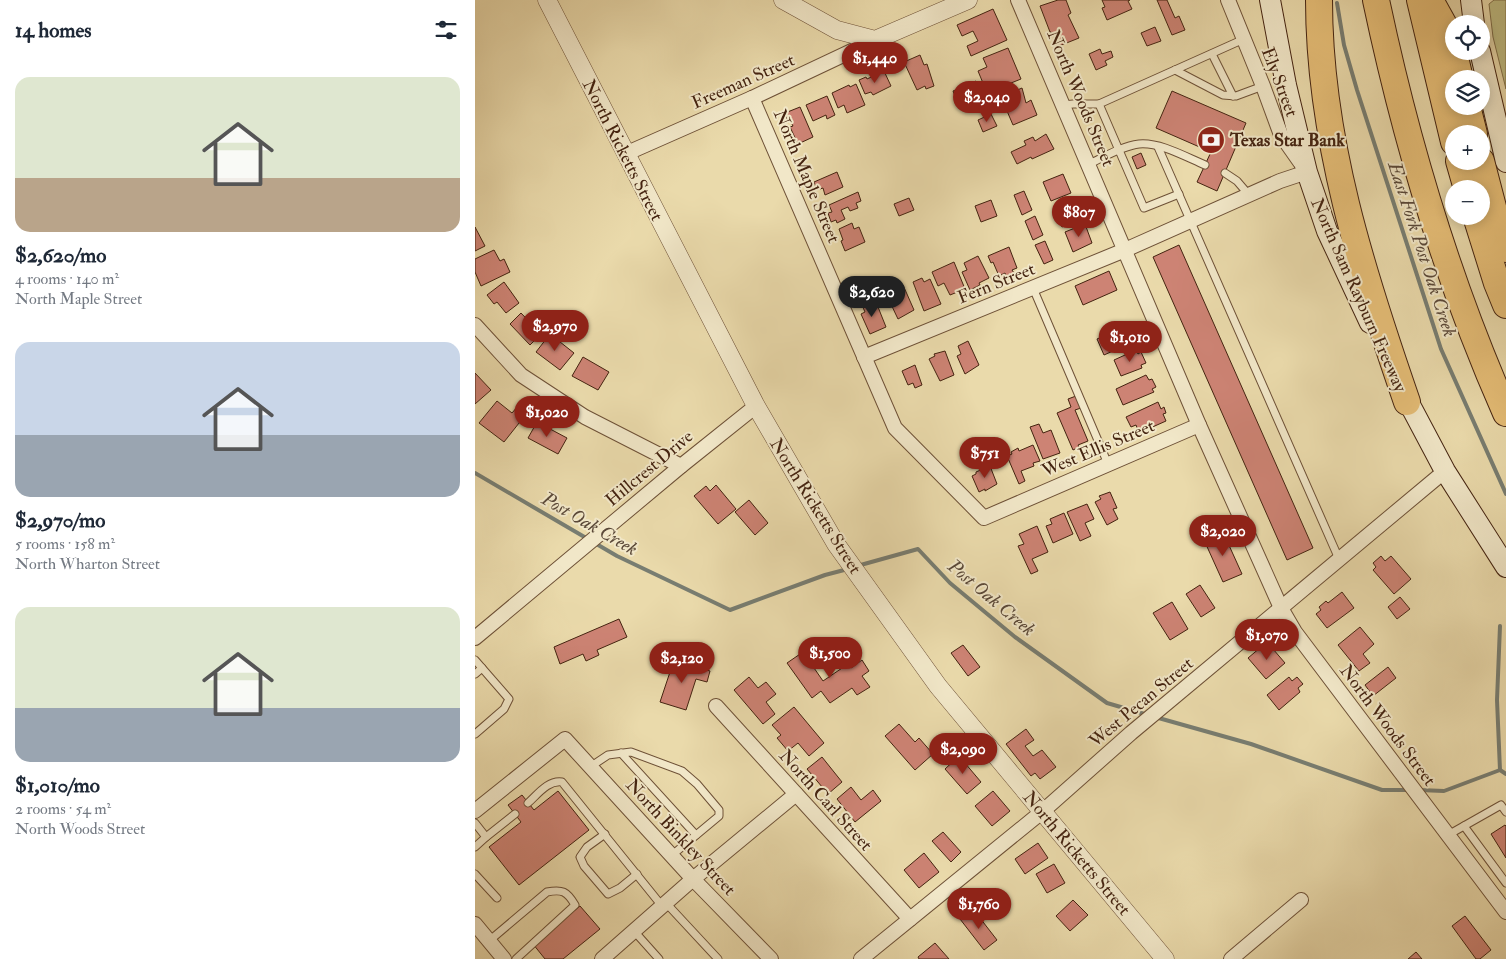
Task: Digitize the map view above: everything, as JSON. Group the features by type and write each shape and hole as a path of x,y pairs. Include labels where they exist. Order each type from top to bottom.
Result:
{"highway":[{"path":"1319,0 1327,104 1340,179 1357,249 1407,402"},
{"path":"1377,0 1390,67 1432,216 1460,302 1506,413"},
{"path":"1420,0 1450,125"},
{"path":"1430,0 1450,36 1458,70"},
{"path":"1483,170 1500,234 1506,249"},
{"path":"1479,225 1506,305"}],"main road":[{"name":"North Sam Rayburn Freeway","path":"1270,0 1286,85 1307,172 1327,231 1407,402 1445,471 1506,567"},
{"path":"1471,0 1473,15"},
{"path":"1482,60 1506,162"}],"street":[{"name":"North Ricketts Street","path":"547,0 756,406 836,544 938,686 1165,959"},
{"path":"783,0 837,30 875,40 968,0"},
{"name":"North Woods Street","path":"1018,0 1199,426 1281,608 1295,632 1506,912"},
{"name":"Ely Street","path":"1228,0 1281,135 1307,172"},
{"name":"Freeman Street","path":"625,154 753,98 875,40"},
{"name":"North Maple Street","path":"753,98 895,428 984,518"},
{"name":"Fern Street","path":"865,357 1125,250 1249,195 1307,172"},
{"path":"475,325 521,375 585,417 681,466"},
{"name":"Hillcrest Drive","path":"478,631 756,406"},
{"name":"West Ellis Street","path":"984,518 1199,426"},
{"name":"West Pecan Street","path":"861,959 1043,811 1131,733 1445,471"},
{"name":"North Carl Street","path":"715,706 910,919"},
{"name":"North Binkley Street","path":"475,812 565,739 671,856 771,959"},
{"path":"602,959 693,879 795,794"},
{"path":"1231,959 1301,900"},
{"path":"475,924 504,959"}],"lane":[{"path":"1063,105 1099,104 1244,39"},
{"path":"1212,54 1233,96"},
{"path":"1175,70 1223,95 1237,96 1263,86"},
{"path":"1099,104 1144,208 1179,194"},
{"path":"1089,164 1141,144 1166,148 1205,166"},
{"path":"1158,147 1339,560"},
{"path":"1225,173 1237,181 1249,195"},
{"path":"1033,288 1108,464"},
{"path":"475,660 509,699 504,709 475,734"},
{"path":"475,674 482,668"},
{"path":"590,767 609,755 631,752 682,771 697,784 719,810 719,816 671,856"},
{"path":"621,753 696,835"},
{"path":"528,803 546,786 556,781 562,782 637,874 718,959"},
{"path":"1447,835 1501,805 1506,812"},
{"path":"475,847 515,814"},
{"path":"475,823 486,837"},
{"path":"1464,826 1506,883"},
{"path":"605,834 587,847 580,857 584,866 608,894 620,888 637,874"},
{"path":"475,874 497,898"},
{"path":"489,941 547,892 559,890 570,896 575,905 515,959"},
{"path":"634,931 659,959"}],"shaded area":[{"path":"1494,0 1506,0 1506,89 1493,37 1489,4"}],"building":[{"path":"1058,0 1066,0 1071,13 1068,15 1079,38 1059,46 1050,32 1040,6"},
{"path":"1102,0 1130,0 1128,1 1132,9 1107,20 1102,8 1105,7"},
{"path":"1157,0 1167,0 1175,18 1179,16 1185,30 1172,35"},
{"path":"993,9 1007,40 971,56 967,46 978,41 973,31 962,36 957,25"},
{"path":"1155,27 1161,41 1147,46 1141,33"},
{"path":"1008,48 1021,79 996,89 994,84 985,88 978,71 987,67 983,58"},
{"path":"1100,49 1102,54 1111,51 1113,57 1105,61 1107,65 1096,70 1089,54"},
{"path":"920,55 924,65 927,64 934,86 926,89 925,86 917,90 904,62"},
{"path":"884,71 891,86 873,95 871,92 865,94 859,80 866,77 867,79"},
{"path":"976,81 982,96 959,106 953,91"},
{"path":"856,84 865,105 847,113 844,105 838,108 832,93 849,85 850,87"},
{"path":"1022,88 1026,103 1031,100 1037,115 1013,125 1001,97"},
{"name":"Texas Star Bank","path":"1172,91 1246,123 1217,191 1197,182 1211,152 1156,128"},
{"path":"827,96 835,115 827,119 826,115 813,121 806,105"},
{"path":"800,107 813,137 798,144 790,127 793,126 790,121 788,122 785,113"},
{"path":"991,114 997,126 983,132 978,120"},
{"path":"1046,134 1054,149 1017,164 1011,152 1026,145 1024,141 1033,137 1035,141"},
{"path":"1141,153 1146,165 1137,169 1132,157"},
{"path":"837,172 843,187 825,195 823,188 816,188 814,182"},
{"path":"1063,174 1071,193 1051,201 1043,182"},
{"path":"1024,191 1032,210 1022,215 1014,195"},
{"path":"858,192 861,201 856,203 858,208 850,211 848,207 841,210 845,219 837,223 836,220 831,222 828,213 832,212 829,205"},
{"path":"909,198 914,210 899,216 894,204"},
{"path":"1074,199 1082,218 1062,227 1054,207"},
{"path":"991,200 997,216 981,222 975,206"},
{"path":"1035,216 1043,235 1033,240 1025,221"},
{"path":"852,223 854,229 859,227 865,242 845,251 839,229"},
{"path":"1085,224 1092,243 1073,252 1065,232"},
{"path":"475,227 485,246 475,251"},
{"path":"1045,241 1053,260 1044,264 1035,245"},
{"path":"1179,245 1313,548 1287,560 1153,257"},
{"path":"1009,247 1017,268 1012,270 1014,273 1006,276 1005,273 999,276 988,256"},
{"path":"494,250 500,261 504,259 510,272 481,286 475,272 475,259"},
{"path":"978,256 989,278 970,290 962,272 967,270 964,263"},
{"path":"954,262 965,289 950,295 944,283 938,286 932,272"},
{"path":"1109,271 1117,290 1083,305 1075,286"},
{"path":"922,278 924,282 930,279 941,304 924,311 913,282"},
{"path":"504,282 519,303 506,313 497,302 494,304 487,295"},
{"path":"903,285 914,310 898,319 888,298 888,293"},
{"path":"869,299 873,309 878,307 886,327 870,334 861,314 865,312 861,303"},
{"path":"521,313 541,334 530,345 510,324"},
{"path":"1126,326 1133,342 1104,355 1097,339"},
{"path":"550,334 574,353 560,370 536,352"},
{"path":"968,341 979,365 965,374 957,356 961,354 958,346"},
{"path":"1136,350 1138,354 1141,352 1146,363 1141,365 1142,368 1121,376 1114,360"},
{"path":"945,351 954,375 940,381 929,359 935,356 934,354"},
{"path":"583,357 609,372 598,390 572,376"},
{"path":"915,365 922,385 915,388 913,383 908,385 902,371"},
{"path":"475,373 491,390 475,404"},
{"path":"1146,375 1149,380 1152,379 1156,387 1152,389 1154,392 1123,405 1116,389"},
{"path":"1076,396 1081,408 1075,410 1088,441 1078,445 1079,447 1073,450 1057,413 1071,407 1068,399"},
{"path":"497,401 512,413 518,406 527,413 504,442 479,423"},
{"path":"1158,402 1161,409 1164,407 1166,413 1163,414 1166,421 1139,433 1136,425 1131,427 1126,417"},
{"path":"537,422 567,438 558,454 528,438"},
{"path":"1039,424 1043,433 1051,430 1060,453 1043,459 1030,427"},
{"path":"1033,445 1040,461 1033,463 1034,466 1021,471 1025,481 1019,484 1007,456 1018,448 1019,451"},
{"path":"990,466 997,484 985,491 985,489 979,492 972,476 976,472"},
{"path":"716,485 736,509 718,524 694,496 706,486 710,491"},
{"path":"1110,492 1117,508 1113,509 1118,519 1107,525 1095,502 1101,499 1099,496"},
{"path":"749,500 768,523 755,535 735,512"},
{"path":"1087,504 1094,519 1085,523 1091,536 1080,541 1067,512"},
{"path":"1064,513 1073,534 1053,543 1046,526 1052,524 1050,519"},
{"path":"1037,526 1048,552 1032,559 1038,571 1031,574 1018,546 1024,544 1019,534"},
{"path":"1223,532 1242,574 1223,582 1204,540"},
{"path":"1381,556 1385,561 1391,556 1411,579 1394,594 1373,570 1376,567 1373,563"},
{"path":"1200,585 1215,608 1201,617 1186,594"},
{"path":"1342,592 1354,608 1327,628 1316,614 1321,610 1319,607 1326,601 1328,603"},
{"path":"1400,597 1410,609 1397,619 1388,607"},
{"path":"1172,602 1188,629 1170,640 1153,613"},
{"path":"619,619 627,637 597,650 599,655 586,661 583,654 560,664 554,647"},
{"path":"1360,627 1374,644 1363,654 1370,663 1359,671 1338,645"},
{"path":"1267,642 1285,663 1266,679 1248,658"},
{"path":"963,645 980,667 968,676 951,653"},
{"path":"803,652 823,681 848,664 851,668 862,660 869,671 862,676 870,687 857,695 852,688 830,703 821,691 812,698 787,663"},
{"path":"674,660 710,671 707,682 696,679 686,710 660,702"},
{"path":"1388,667 1396,678 1373,696 1365,685"},
{"path":"749,677 758,688 766,682 776,694 766,702 775,714 763,724 734,690"},
{"path":"1289,677 1292,681 1297,677 1303,684 1298,688 1300,692 1279,710 1267,695"},
{"path":"794,707 824,743 809,756 798,743 788,751 777,738 781,735 772,725"},
{"path":"899,724 915,742 919,738 933,754 915,770 885,736"},
{"path":"1026,729 1034,740 1025,746 1033,756 1042,750 1056,767 1040,779 1035,773 1031,776 1006,744"},
{"path":"959,756 981,782 967,794 945,769"},
{"path":"822,757 842,782 828,794 807,769"},
{"path":"851,787 861,800 873,790 881,801 855,822 837,799"},
{"path":"558,791 589,830 519,885 489,847 521,822 508,805 522,795 534,810"},
{"path":"993,791 1010,811 992,826 975,806"},
{"path":"1506,826 1506,858 1491,834"},
{"path":"943,832 961,852 951,862 932,841"},
{"path":"1038,843 1048,858 1025,874 1015,859"},
{"path":"924,853 939,872 919,888 904,870"},
{"path":"1054,864 1065,883 1047,893 1036,874"},
{"path":"1073,900 1088,915 1070,931 1056,916"},
{"path":"580,906 600,929 563,959 545,959 533,944"},
{"path":"973,909 997,940 984,950 960,919"},
{"path":"1465,916 1491,950 1480,959 1476,959 1452,926"},
{"path":"935,943 949,959 919,959 918,957"},
{"path":"1416,952 1422,959 1408,959"}],"waterway":[{"name":"East Fork Post Oak Creek","path":"1337,3 1344,45 1357,90 1441,349 1506,494"},
{"name":"Post Oak Creek","path":"475,473 617,556 730,610 825,575 848,569"},
{"name":"Post Oak Creek","path":"857,566 918,549 950,583 1015,637 1107,703 1148,715"},
{"name":"East Fork Post Oak Creek","path":"1500,626 1497,700 1500,770"},
{"name":"Post Oak Creek","path":"1155,717 1251,744 1382,790 1409,790"},
{"name":"Post Oak Creek","path":"1419,790 1444,791 1500,770 1506,774"}],"place":[{"name":"Texas Star Bank","path":"1211,140"}]}
